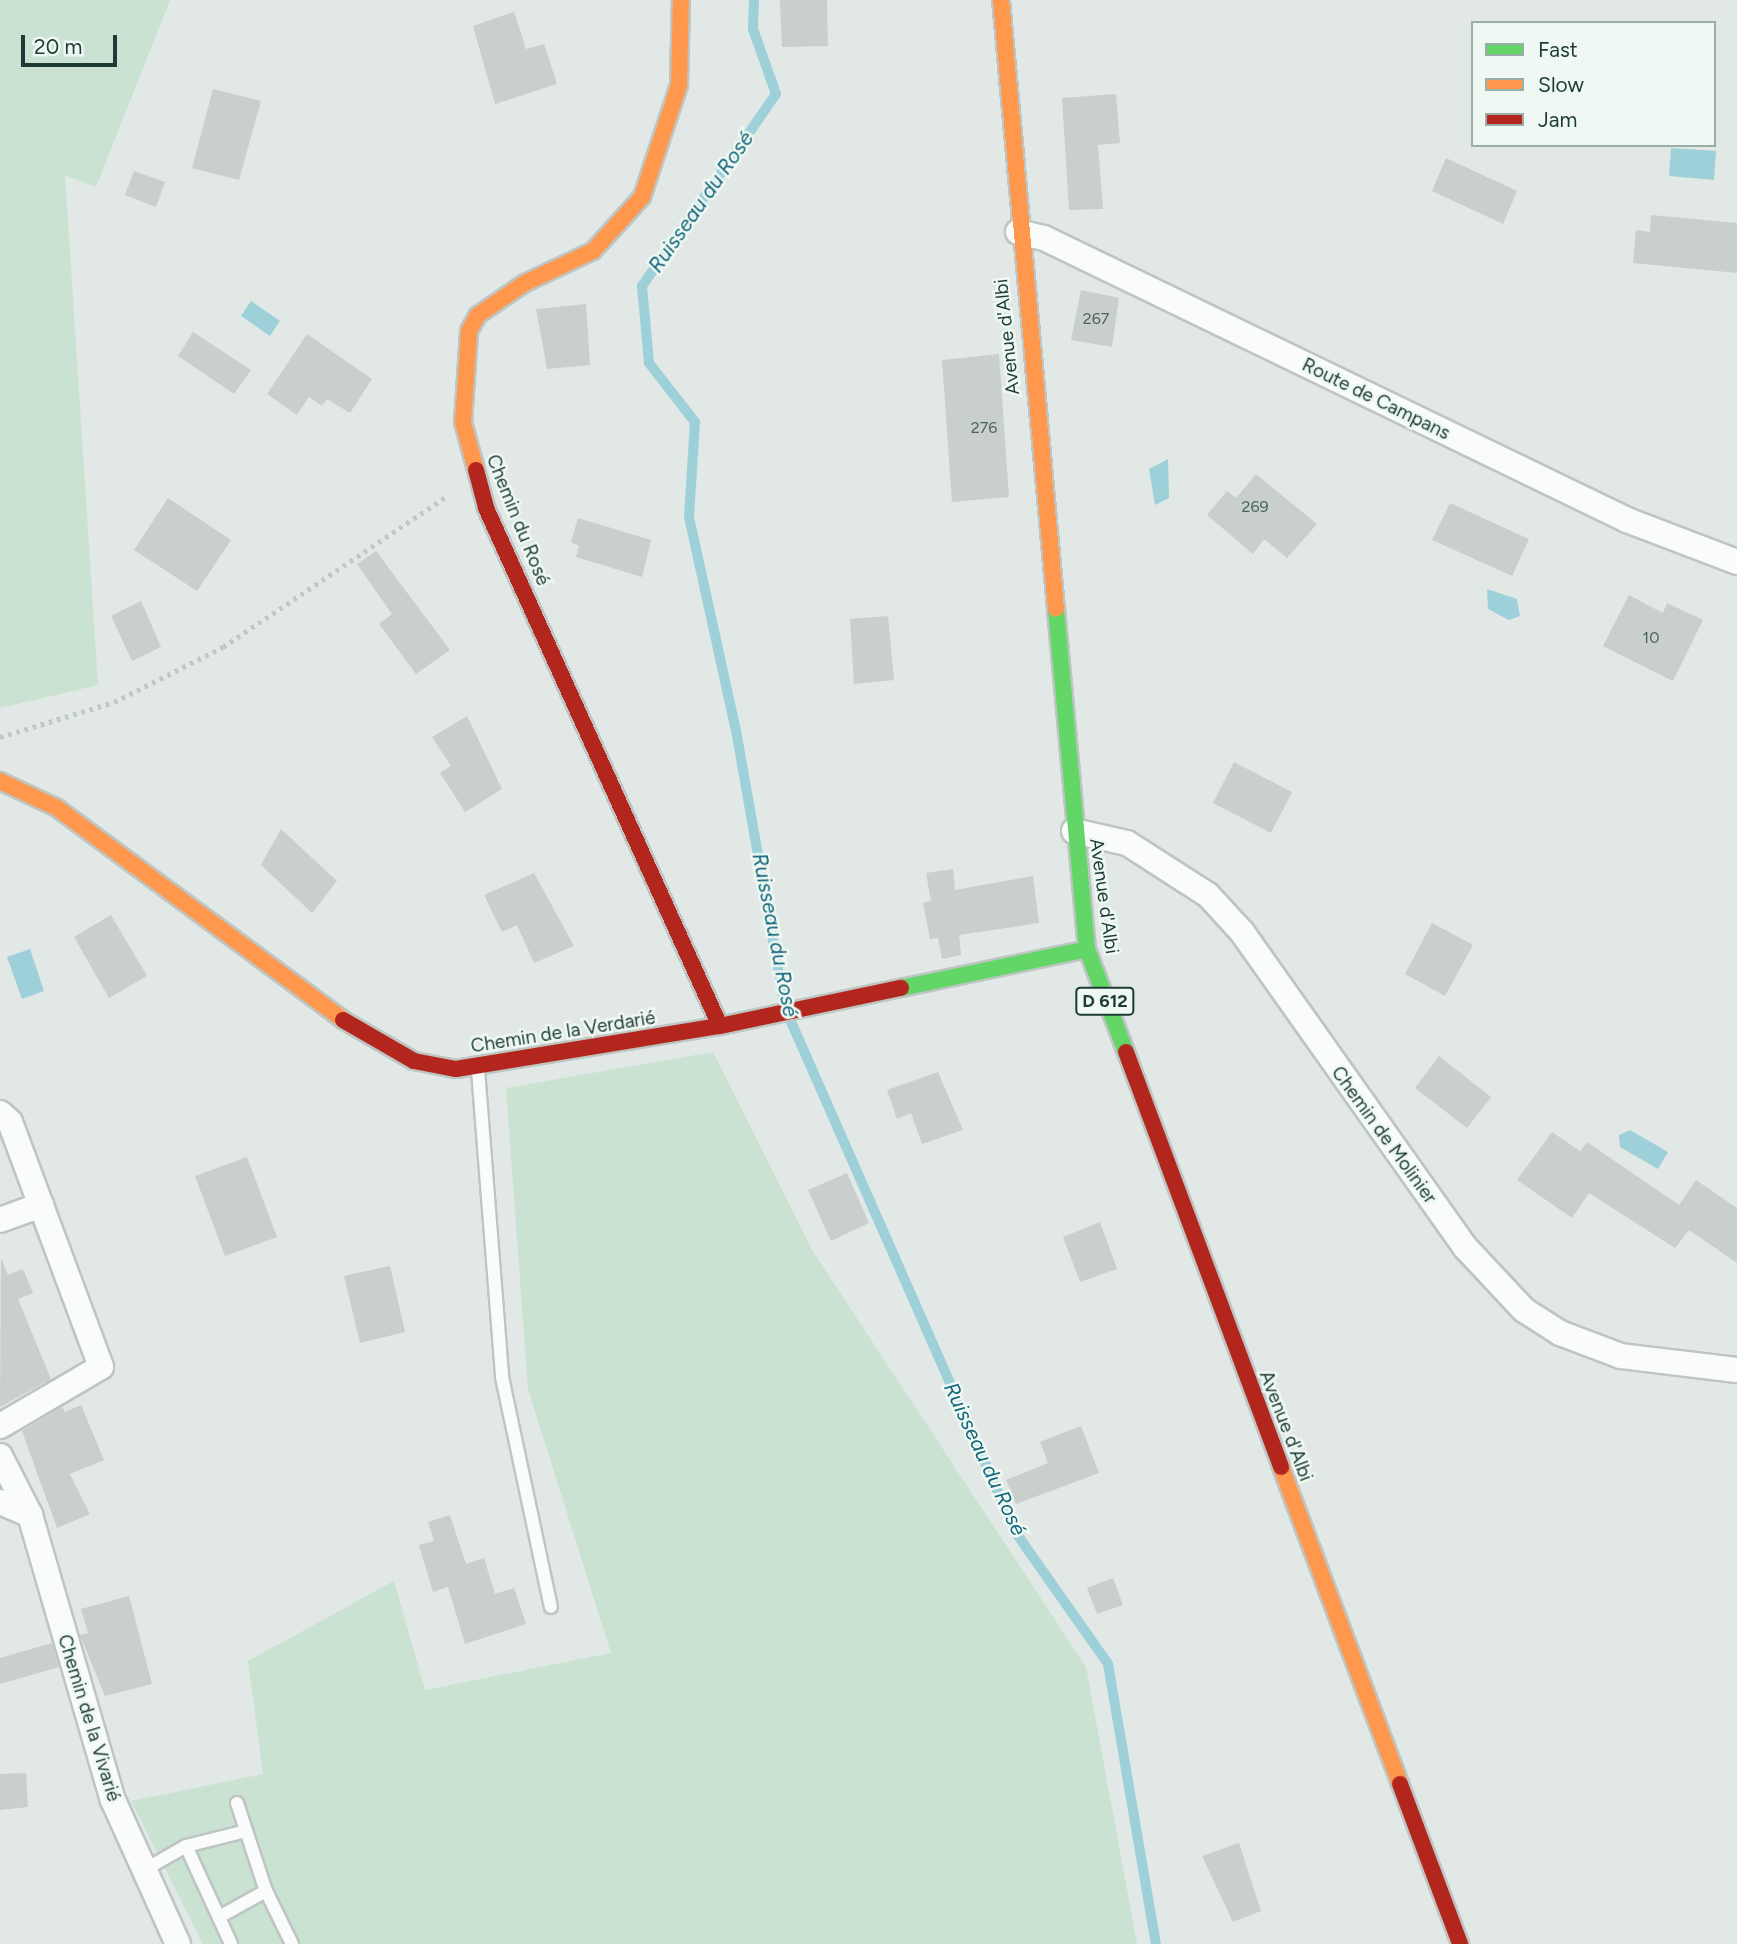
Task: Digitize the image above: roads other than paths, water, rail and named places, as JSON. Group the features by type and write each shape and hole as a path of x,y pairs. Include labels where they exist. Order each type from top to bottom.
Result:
{"street":[{"name":"Chemin du Rosé","path":"681,0 679,85 642,197 593,251 525,283 478,315 469,331 463,422 475,477 720,1026"},
{"name":"Avenue d'Albi","path":"1001,0 1018,233 1087,949 1460,1944"},
{"name":"Route de Campans","path":"1018,233 1044,238 1627,520 1737,562"},
{"name":"Chemin de la Verdarié","path":"0,781 57,808 133,861 374,1043 414,1061 478,1070 720,1026 1087,949"},
{"name":"Chemin de Molinier","path":"1074,831 1127,844 1194,883 1216,904 1465,1247 1524,1310 1560,1333 1620,1356 1737,1370"},
{"path":"0,1113 10,1122 101,1367 0,1426"},
{"path":"0,1220 41,1205"},
{"name":"Chemin de la Vivarié","path":"0,1456 30,1515 113,1800 178,1944"},
{"path":"0,1502 30,1515"}],"lane":[{"path":"478,1070 502,1377 551,1607"},
{"path":"237,1803 266,1891 292,1944"},
{"path":"144,1870 186,1846 246,1831"},
{"path":"186,1846 231,1944"},
{"path":"219,1917 266,1891"}],"water":[{"path":"1671,148 1716,151 1714,180 1669,176"},
{"path":"251,301 280,321 270,336 241,316"},
{"path":"1168,459 1169,498 1155,505 1149,469"},
{"path":"1487,589 1517,599 1520,616 1509,620 1488,609"},
{"path":"30,949 44,991 22,999 7,957"},
{"path":"1630,1130 1668,1152 1658,1169 1620,1147 1619,1135"}],"waterway":[{"name":"Ruisseau du Rosé","path":"754,0 753,29 776,94 642,286 649,363 695,422 689,517 737,736 785,1008 1016,1533 1108,1664 1156,1944"}]}
